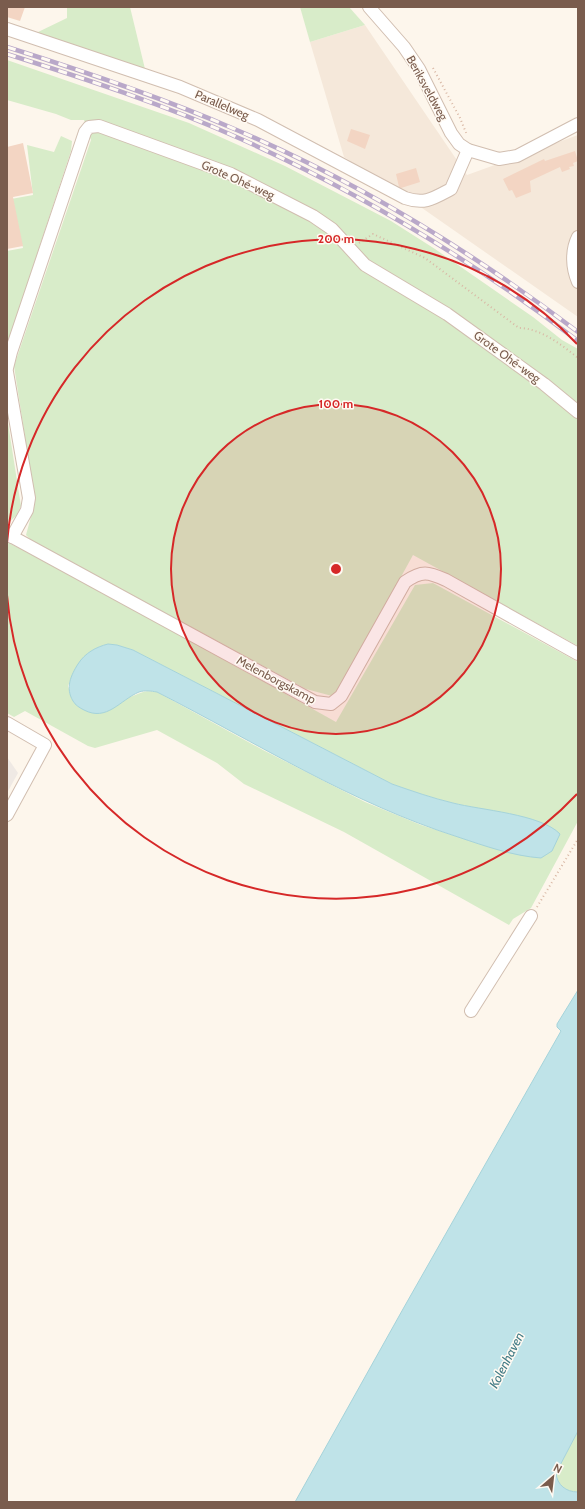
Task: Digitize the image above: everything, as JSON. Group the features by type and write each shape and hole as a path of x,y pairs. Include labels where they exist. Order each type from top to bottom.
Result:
{"street":[{"name":"Beriksveldweg","path":"369,7 404,47 419,68 451,133 459,144 473,152"},
{"name":"Parallelweg","path":"7,29 180,87 258,120 405,198 419,202 427,201 451,189 473,152"},
{"path":"473,152 499,159 517,156 578,124"},
{"name":"Grote Ohé-weg","path":"7,368 10,352 85,132 89,127 100,126 230,174 312,216 332,229 365,265 447,314 544,384 578,412"},
{"path":"578,237 573,251 574,272 578,282"},
{"path":"7,372 29,498 27,510 10,535"},
{"name":"Melenborgskamp","path":"10,535 315,702 331,704 341,696 405,582 416,574 429,573 446,580 578,654"},
{"path":"7,723 45,745 7,815"},
{"path":"471,1011 531,916"}],"path":[{"name":"Beriksveldweg","path":"431,66 442,84 473,152"},
{"path":"350,249 373,234 425,258 519,328 529,328 562,344 578,358"},
{"path":"531,916 578,839"}],"shaded area":[{"path":"365,25 467,175 578,135 578,317 422,208 344,157 310,42"},
{"path":"7,757 18,773 7,793"}],"green space":[{"path":"67,7 130,7 145,69 36,33 67,18"},
{"path":"300,7 349,7 365,25 310,42"},
{"path":"7,60 189,123 285,166 391,221 435,249 533,317 562,340 578,349 578,646 413,555 339,690 332,696 306,689 32,541 26,535 35,502 14,366 91,140 84,120 71,120 56,114 7,100"},
{"path":"61,136 72,141 71,151 7,345 7,251 23,248 11,199 33,195 27,145 54,152"},
{"path":"7,417 21,506 16,516 7,524"},
{"path":"7,542 88,584 336,722 415,585 433,583 578,662 578,821 531,908 513,919 509,925 344,832 244,784 217,763 157,730 95,748 88,746 25,711 14,717 7,713","holes":["108,644 133,650 392,784 445,801 519,817 557,831 477,843 421,825 365,802 263,750 157,692 145,692 118,699 74,703 68,686 82,659 92,650 99,647"]},
{"path":"578,1431 578,1492 574,1492 566,1489 560,1484 556,1473"}],"water":[{"path":"108,644 133,650 392,784 430,797 465,806 525,817 551,827 560,834 552,851 541,858 499,850 418,823 342,790 157,692 139,692 106,712 92,713 84,710 75,704 69,691 71,677 78,664 87,654"},
{"name":"Kolenhaven","path":"578,990 578,1431 556,1473 558,1481 563,1487 570,1491 578,1492 578,1502 295,1502 561,1031 557,1027 557,1024"}],"building":[{"path":"7,7 25,7 20,21 7,17"},
{"path":"351,129 370,135 365,149 347,141"},
{"path":"23,143 33,193 13,197 23,246 7,249 7,147"},
{"path":"575,151 578,161 573,163 574,166 569,167 570,169 562,172 560,167 530,181 531,192 516,198 512,190 509,191 503,179 544,159 545,161"},
{"path":"416,168 420,182 401,188 399,187 396,174"}],"railway":[{"path":"7,47 176,105 278,148 323,170 411,219 454,246 496,273 578,332"},
{"path":"7,54 96,83 183,115 241,139 330,182 415,230 457,256 498,283 578,341"}]}
